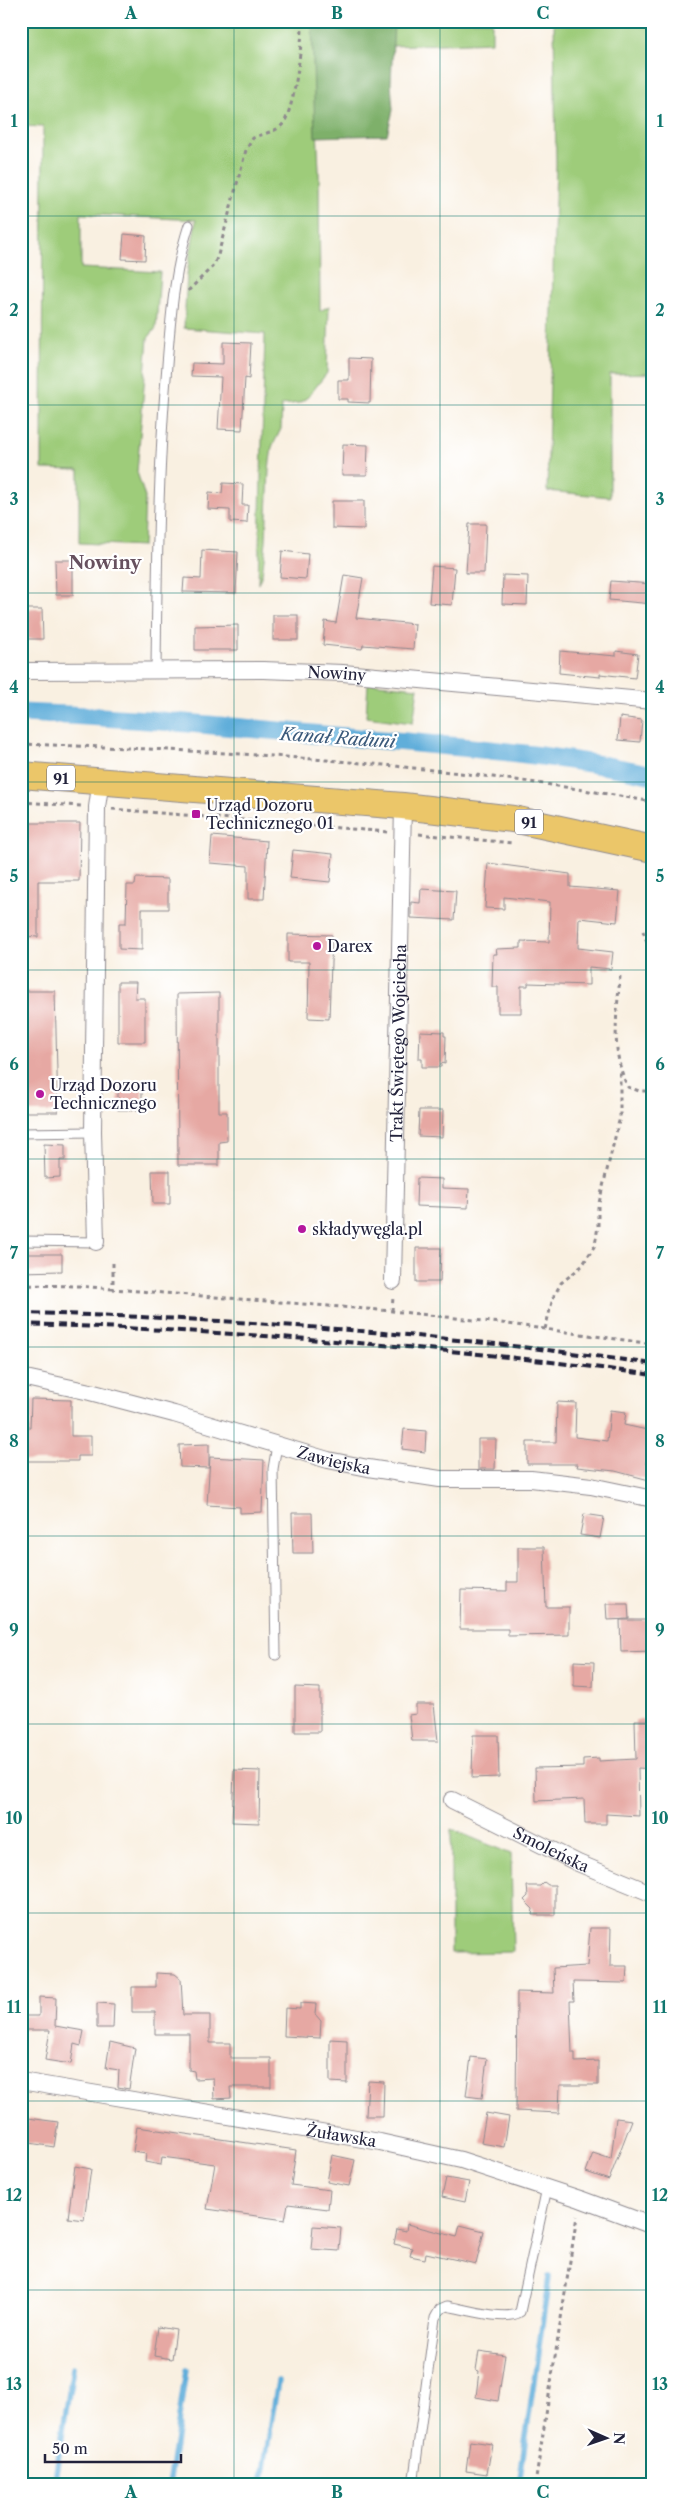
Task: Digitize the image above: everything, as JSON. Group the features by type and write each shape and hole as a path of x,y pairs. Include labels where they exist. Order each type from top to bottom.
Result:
{"main road":[{"name":"91","path":"21,775 403,806 512,819 653,849"}],"street":[{"name":"Nowiny","path":"21,670 263,670 343,673 653,701"},
{"path":"96,1242 93,1132 97,807 101,780"},
{"name":"Trakt Świętego Wojciecha","path":"393,1281 403,806"},
{"name":"Zawiejska","path":"21,1377 165,1412 328,1460 405,1475 440,1479 531,1479 591,1486 653,1499"},
{"name":"Smoleńska","path":"452,1800 578,1862 653,1894"},
{"name":"Żuławska","path":"21,2082 380,2142 461,2160 580,2199 653,2226"}],"lane":[{"path":"156,670 162,426 179,255 190,225"},
{"path":"21,1134 93,1132"},
{"path":"21,1241 96,1242"},
{"path":"276,1655 273,1469 277,1444"},
{"path":"413,2485 435,2318 440,2309 447,2306 502,2316 515,2316 520,2312 547,2188"}],"path":[{"path":"172,311 196,280 214,265 227,228 246,150 253,138 281,127 287,119 292,104 302,34 302,21"},
{"path":"21,744 163,749 310,759 536,782 653,802"},
{"path":"21,802 515,843"},
{"path":"643,931 653,959"},
{"path":"545,1329 553,1298 561,1283 582,1266 595,1245 598,1226 598,1206 620,1117 620,1071 616,1041 620,976"},
{"path":"620,1071 628,1087 639,1091 653,1091"},
{"path":"112,1263 113,1289"},
{"path":"21,1285 79,1286 392,1311 653,1344"},
{"path":"535,2485 580,2199"}],"green space":[{"path":"21,21 312,21 319,170 320,311 329,306 327,373 308,397 299,403 282,405 281,429 272,447 269,469 266,542 262,574 258,584 265,334 184,328 187,274 196,220 81,214 81,268 160,272 156,328 148,338 137,472 145,497 143,546 79,543 79,470 42,469 43,127 21,126"},
{"path":"312,21 394,21 391,83 393,110 387,135 315,137"},
{"path":"394,21 492,21 492,42 392,46"},
{"path":"554,21 653,21 653,373 610,374 610,497 547,491 556,164"},
{"path":"368,683 418,688 413,723 366,717"},
{"path":"451,1829 511,1854 513,1952 451,1953"}],"building":[{"path":"124,234 146,236 145,260 122,259"},
{"path":"223,342 251,343 249,379 245,378 242,430 218,429 221,377 191,376 192,363 223,364"},
{"path":"349,358 371,359 370,403 348,402 348,399 338,399 338,380 349,380"},
{"path":"343,444 368,445 367,475 342,475"},
{"path":"223,483 243,484 242,505 248,505 247,523 230,522 230,510 208,509 209,492 222,493"},
{"path":"332,501 364,501 364,529 332,528"},
{"path":"469,524 486,524 484,573 466,573"},
{"path":"202,550 238,552 236,593 183,592 184,578 201,579"},
{"path":"282,551 308,554 306,579 280,577"},
{"path":"55,560 73,560 73,595 56,595"},
{"path":"432,566 455,568 452,605 429,603"},
{"path":"344,575 363,578 356,618 415,624 413,649 363,645 362,649 323,645 325,621 336,623"},
{"path":"503,575 528,576 527,605 502,604"},
{"path":"611,581 653,584 653,604 609,600"},
{"path":"25,609 42,609 43,639 25,639"},
{"path":"273,615 298,615 298,640 273,640"},
{"path":"238,625 238,650 195,650 195,626"},
{"path":"560,651 616,656 616,651 638,654 635,678 600,674 600,677 559,673"},
{"path":"620,717 642,720 640,742 618,740"},
{"path":"21,823 80,823 79,881 38,881 38,937 21,936"},
{"path":"212,836 267,841 264,899 248,899 248,866 210,863"},
{"path":"293,850 333,854 330,882 290,878"},
{"path":"488,863 570,874 570,887 620,891 617,922 579,918 578,948 613,952 611,969 589,967 589,985 528,983 528,986 521,986 521,1013 498,1013 498,987 492,987 493,954 497,954 496,949 521,948 521,941 549,942 550,902 504,897 504,909 485,908"},
{"path":"136,878 168,879 168,909 142,909 142,950 119,949 119,923 126,923 127,885 135,885"},
{"path":"421,889 456,891 454,920 411,918 411,902 420,903"},
{"path":"288,934 332,935 329,1019 308,1018 309,962 288,962"},
{"path":"118,982 136,982 135,998 145,998 145,1042 118,1042"},
{"path":"21,991 55,991 58,1112 21,1112 21,1065 26,1065 26,1018 21,1018"},
{"path":"219,993 219,1112 227,1112 227,1141 219,1142 219,1165 178,1165 177,994"},
{"path":"420,1031 444,1032 444,1036 446,1036 445,1064 441,1063 441,1067 422,1067 422,1059 419,1059"},
{"path":"118,1083 142,1083 142,1110 118,1110"},
{"path":"419,1110 443,1110 442,1137 418,1136"},
{"path":"44,1144 65,1145 65,1160 60,1160 60,1177 45,1178"},
{"path":"152,1171 170,1171 170,1204 153,1204"},
{"path":"417,1178 442,1179 442,1188 469,1189 468,1208 416,1206"},
{"path":"416,1248 441,1248 440,1282 416,1282"},
{"path":"21,1254 62,1254 62,1271 21,1272"},
{"path":"31,1399 71,1400 71,1436 91,1436 91,1456 78,1456 78,1461 23,1461 21,1428 30,1428"},
{"path":"557,1402 576,1403 575,1437 607,1441 610,1410 626,1412 624,1425 652,1431 646,1463 653,1464 653,1481 615,1471 577,1467 578,1464 527,1464 527,1442 556,1442"},
{"path":"404,1429 426,1431 425,1452 402,1449"},
{"path":"478,1439 496,1439 495,1469 478,1469"},
{"path":"209,1444 209,1468 180,1467 179,1445"},
{"path":"210,1457 264,1460 262,1512 240,1513 240,1507 207,1505"},
{"path":"292,1513 312,1513 313,1553 293,1553"},
{"path":"584,1514 604,1517 600,1538 580,1535"},
{"path":"518,1547 544,1547 546,1607 569,1607 569,1635 508,1636 508,1629 460,1629 461,1590 507,1591 507,1582 518,1582"},
{"path":"606,1604 628,1604 629,1619 607,1620"},
{"path":"620,1620 653,1620 653,1651 621,1652"},
{"path":"574,1661 594,1662 593,1687 574,1686"},
{"path":"295,1687 320,1688 320,1732 295,1732"},
{"path":"416,1704 434,1704 438,1741 412,1741 409,1715 416,1714"},
{"path":"635,1720 653,1720 653,1769 638,1768 639,1816 606,1814 606,1824 585,1824 584,1799 536,1801 535,1768 583,1767 583,1759 599,1758 599,1761 636,1759"},
{"path":"473,1735 498,1735 499,1777 472,1778"},
{"path":"234,1770 260,1771 259,1823 232,1822"},
{"path":"544,1882 548,1885 555,1885 555,1915 532,1915 533,1909 524,1900 528,1896 527,1886 540,1886"},
{"path":"590,1928 611,1928 610,1966 627,1966 626,1983 573,1982 574,2001 570,2001 572,2053 575,2053 575,2062 598,2061 598,2085 560,2085 559,2113 516,2111 517,1992 554,1993 553,1968 587,1966"},
{"path":"156,1973 175,1974 181,1979 183,2015 210,2015 210,2043 230,2043 230,2058 271,2058 271,2087 230,2087 231,2098 214,2099 213,2078 195,2079 194,2071 189,2070 189,2034 155,2034 155,2012 132,2012 132,1987 156,1987"},
{"path":"39,1997 56,1998 55,2026 84,2031 81,2046 74,2044 71,2064 45,2060 50,2030 21,2030 21,2016 39,2016"},
{"path":"97,2003 114,2004 113,2028 97,2028"},
{"path":"300,2003 316,2004 315,2014 321,2021 320,2038 284,2036 285,2008 300,2009"},
{"path":"330,2039 347,2040 347,2083 330,2082"},
{"path":"110,2042 135,2048 129,2089 118,2087 119,2070 106,2068"},
{"path":"471,2057 487,2059 482,2098 466,2096"},
{"path":"368,2081 384,2082 383,2116 366,2116"},
{"path":"486,2113 509,2117 504,2147 481,2143"},
{"path":"28,2118 58,2122 54,2147 24,2142"},
{"path":"616,2118 632,2120 609,2180 586,2172 593,2153 611,2159"},
{"path":"137,2127 296,2150 291,2185 330,2190 328,2209 288,2204 285,2220 207,2209 215,2164 162,2157 161,2165 145,2162 146,2154 133,2152"},
{"path":"332,2155 355,2160 349,2186 327,2182"},
{"path":"75,2166 91,2169 84,2220 68,2218"},
{"path":"446,2178 469,2182 465,2202 442,2197"},
{"path":"407,2224 457,2237 460,2225 484,2231 476,2264 426,2253 425,2259 410,2256 412,2248 394,2244 397,2229 406,2231"},
{"path":"313,2226 341,2228 339,2251 311,2249"},
{"path":"158,2327 176,2330 172,2359 154,2356"},
{"path":"479,2351 505,2355 498,2401 476,2397 479,2371 476,2370"},
{"path":"470,2441 492,2444 487,2474 466,2471"}],"waterway":[{"name":"Kanał Raduni","path":"21,713 189,723 468,748 579,761 653,775"},
{"path":"519,2485 549,2277"},
{"path":"54,2485 73,2368"},
{"path":"169,2485 186,2370"},
{"path":"261,2485 278,2381"}],"railway":[{"path":"21,1313 259,1323 338,1329 496,1344 653,1364"},
{"path":"21,1324 338,1341 496,1356 653,1375"}],"place":[{"name":"Urząd Dozoru Technicznego 01","path":"196,814"},
{"name":"Darex","path":"317,946"},
{"name":"Urząd Dozoru Technicznego","path":"40,1094"},
{"name":"składywęgla.pl","path":"302,1229"}],"district":[{"name":"Nowiny","path":"105,563"}]}
